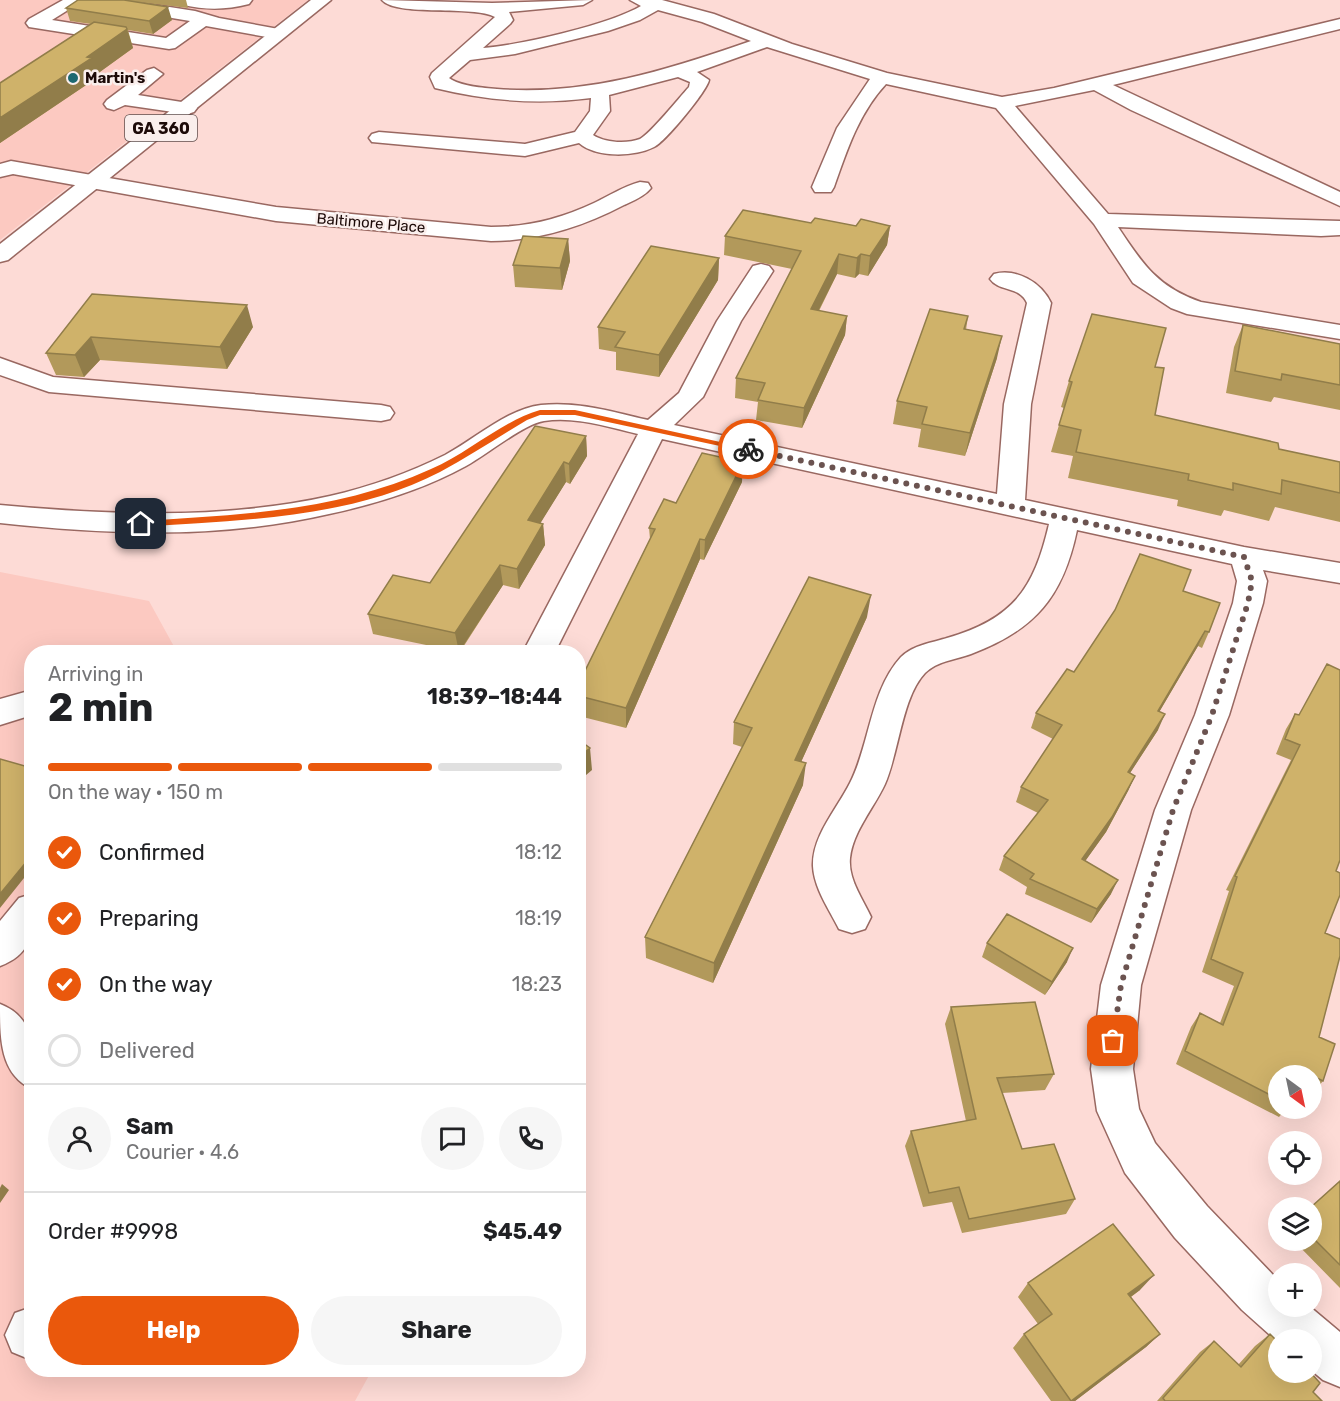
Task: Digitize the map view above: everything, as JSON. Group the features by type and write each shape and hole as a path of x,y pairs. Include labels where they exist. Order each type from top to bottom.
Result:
{"street":[{"path":"75,0 35,23 169,44 204,19"},
{"path":"184,0 225,5 243,0"},
{"name":"GA 360","path":"0,255 322,0"},
{"path":"391,0 448,7 492,8 583,0"},
{"path":"103,2 278,34"},
{"path":"463,54 487,54 520,49 624,23 648,2 708,18 767,41 882,77 983,101 1002,103 1096,84 1340,24"},
{"path":"492,8 503,15 504,20 439,77 442,84 479,92 567,97 599,92 680,71 767,41"},
{"path":"583,136 587,142 610,146 629,146 649,142 698,88 700,80 680,71"},
{"path":"154,74 117,101 187,108"},
{"path":"823,187 834,157 864,94 882,77"},
{"path":"1096,84 1340,200"},
{"path":"379,138 525,150 583,136 593,118 602,111 604,104 599,92"},
{"path":"1002,103 1102,220 1141,278 1179,303 1218,313 1340,332"},
{"name":"Baltimore Place","path":"0,171 11,166 277,215 465,231 520,233 548,228 614,202 640,188"},
{"path":"1102,220 1340,228"},
{"path":"543,645 654,429 690,397 729,321 761,271"},
{"path":"1002,279 1023,284 1036,294 1039,303 1024,357 1019,390 1011,456 1011,507"},
{"path":"0,366 49,384 381,413"},
{"path":"0,514 120,524 182,523 304,510 392,488 436,470 524,418 540,413 575,412 1244,557 1340,573"},
{"path":"852,917 834,882 832,858 839,838 871,777 888,726 897,687 912,666 927,654 959,646 1020,618 1051,574 1065,519"},
{"path":"1244,557 1252,581 1248,603 1212,715 1173,810 1124,974 1113,1041 1112,1069 1118,1111 1140,1158 1191,1222 1258,1294 1340,1363"},
{"path":"0,712 24,704"},
{"path":"0,949 24,920"},
{"path":"0,1023 24,1058"}],"shaded area":[{"path":"0,0 308,0 0,240"},
{"path":"0,572 149,601 173,645 24,645 24,1377 368,1377 355,1401 0,1401"}],"building":[{"path":"78,0 124,0 168,7 149,21 66,8"},
{"path":"94,22 127,29 87,57 92,58 0,118 0,83"},
{"path":"743,210 811,223 815,218 856,226 861,219 890,226 870,256 861,254 857,258 839,254 811,309 847,316 804,408 758,400 765,383 736,378 801,251 725,236"},
{"path":"523,236 568,239 560,268 513,265"},
{"path":"651,246 719,258 659,355 615,347 625,332 598,327"},
{"path":"92,294 247,305 220,347 91,337 75,355 46,353"},
{"path":"930,309 968,316 964,329 1002,336 970,433 922,424 927,407 897,401"},
{"path":"1092,314 1166,328 1155,367 1164,368 1155,415 1278,443 1279,449 1340,462 1340,493 1282,480 1281,494 1233,483 1233,490 1188,480 1189,474 1076,452 1081,430 1059,425 1072,382 1069,381"},
{"path":"1243,325 1340,344 1340,385 1282,374 1281,380 1235,371"},
{"path":"535,426 586,436 569,464 564,462 528,520 543,524 517,569 500,565 455,633 368,614 393,575 430,583"},
{"path":"702,453 743,462 705,540 700,539 626,708 586,698 586,669 655,529 649,528 664,499 676,503"},
{"path":"1140,554 1191,570 1183,591 1220,603 1209,632 1205,631 1158,711 1165,714 1128,772 1135,776 1112,817 1082,859 1118,880 1097,909 1030,879 1034,874 1004,856 1048,800 1021,787 1062,725 1036,713 1067,669 1074,672 1115,610"},
{"path":"809,577 871,595 795,760 806,763 714,963 645,937 752,728 734,722"},
{"path":"1327,664 1340,670 1340,860 1336,871 1340,873 1340,895 1325,933 1340,939 1340,956 1319,1037 1335,1044 1323,1081 1322,1065 1268,1065 1268,1094 1185,1051 1200,1013 1223,1025 1243,973 1211,959 1237,877 1235,876 1300,745 1285,739 1295,714 1299,715"},
{"path":"0,759 24,766 24,865 0,894"},
{"path":"1007,914 1073,948 1052,982 987,943"},
{"path":"1035,1002 1054,1074 997,1078 1022,1149 1054,1144 1075,1199 969,1219 959,1187 929,1193 911,1131 976,1119 951,1007"},
{"path":"1340,1181 1340,1265 1322,1247 1322,1197"},
{"path":"1113,1224 1154,1275 1128,1294 1160,1334 1071,1401 1024,1334 1052,1314 1028,1283"},
{"path":"1268,1336 1268,1383 1320,1383 1313,1392 1322,1401 1165,1401 1163,1398 1214,1341 1241,1367"}],"way so far":[{"path":"748,449 1244,557 1252,581 1248,603 1212,715 1173,810 1121,985 1113,1041"}],"place":[{"name":"Martin's","path":"73,78"}],"route":[{"path":"141,524 250,517 304,510 354,499 392,488 436,470 524,418 540,413 575,412 748,449"}]}
